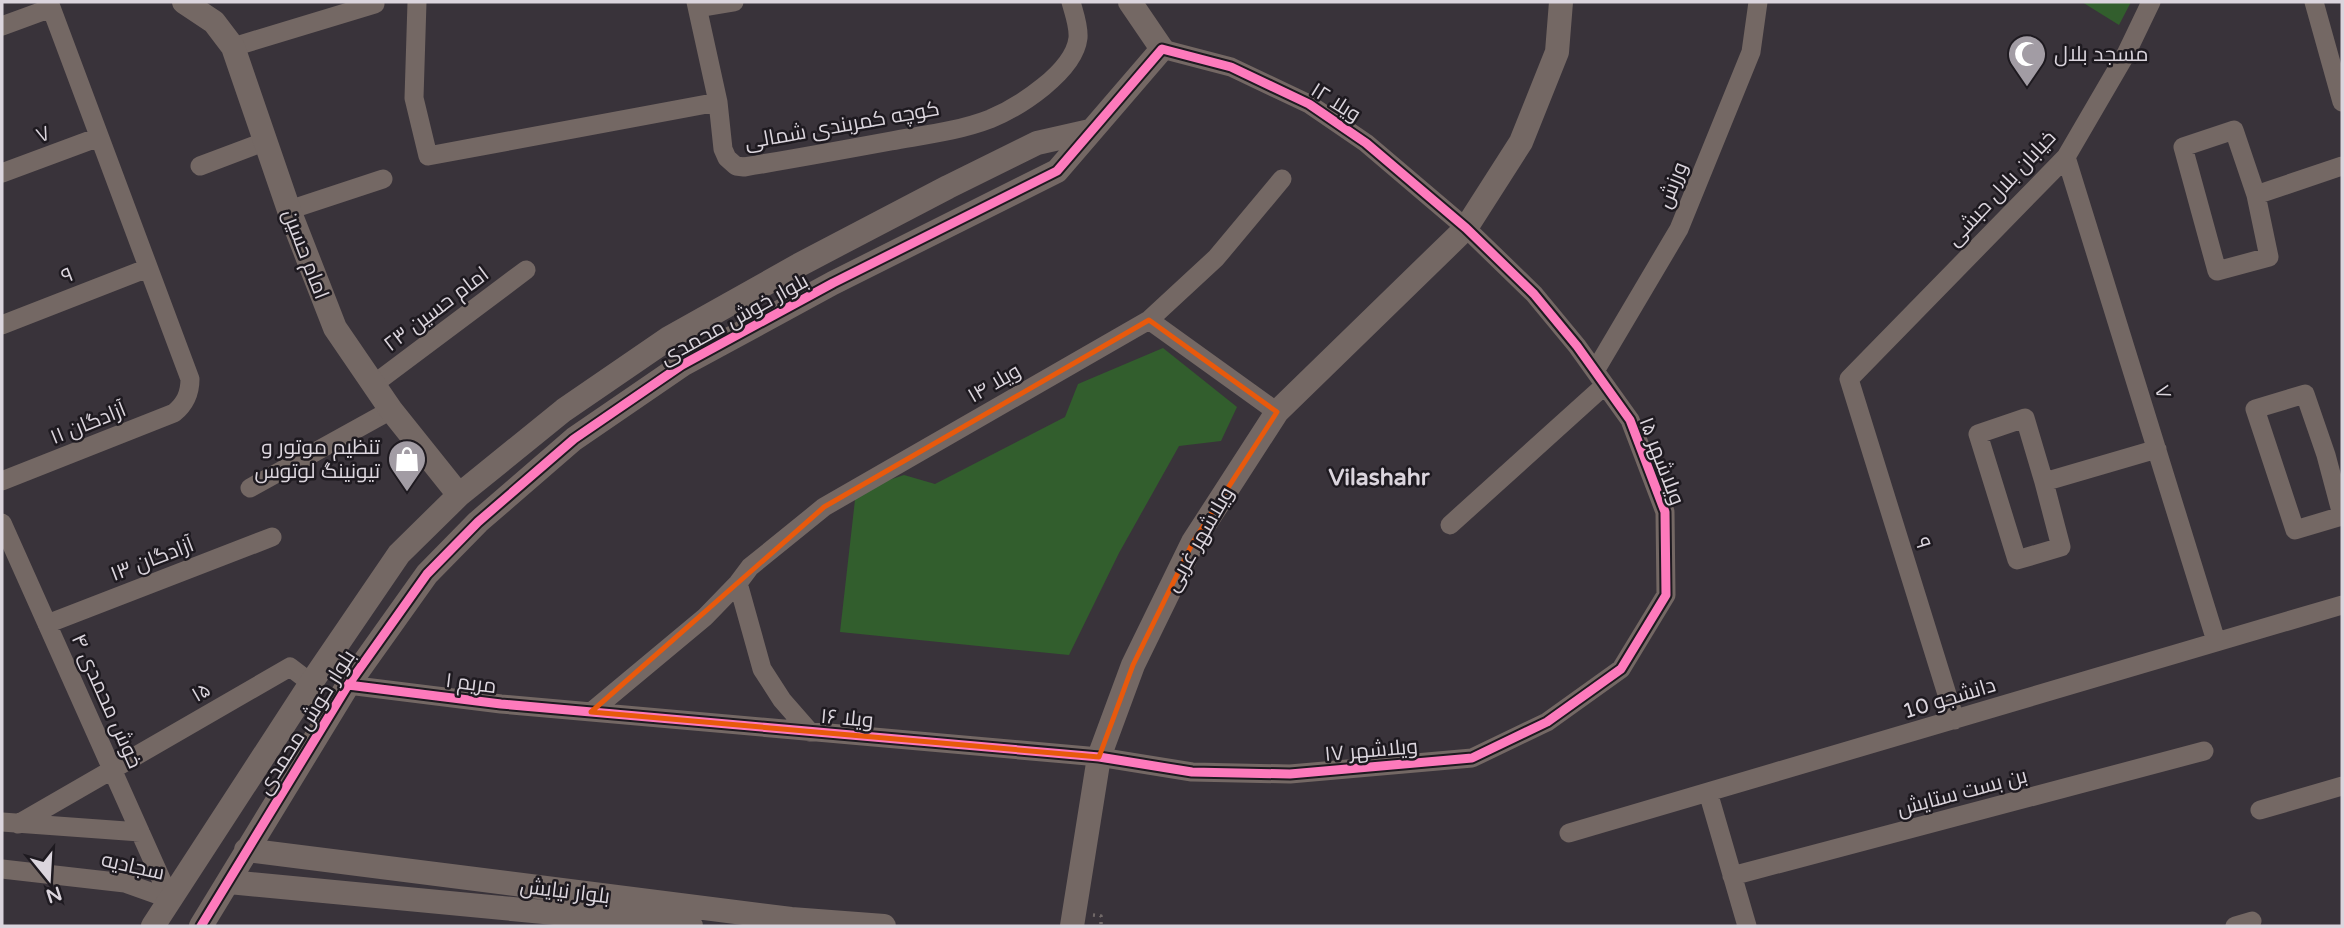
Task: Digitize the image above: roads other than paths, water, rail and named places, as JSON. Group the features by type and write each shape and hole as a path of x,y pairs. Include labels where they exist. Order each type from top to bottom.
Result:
{"street":[{"name":"امام حسین","path":"184,2 214,22 233,47 289,210 335,328 391,410 459,495"},
{"path":"417,2 414,98 428,156 718,102 697,5 734,2"},
{"name":"کوچه کمربندی شمالی","path":"718,102 723,149 727,158 736,166 744,167 955,129 990,119 1032,96 1062,68 1072,55 1078,38 1071,2"},
{"path":"1130,2 1162,49"},
{"path":"1146,2 1162,49"},
{"name":"ویلاشهر غربی","path":"1072,926 1099,757 1133,665 1193,542 1277,412 1466,229 1521,142 1556,52 1561,2"},
{"name":"ورزش","path":"1450,525 1600,378 1679,229 1751,51 1758,2"},
{"name":"خیابان بلال حبشی","path":"1849,379 2066,157 2126,54 2151,2"},
{"path":"2314,2 2342,102"},
{"path":"2,26 50,5 148,268"},
{"path":"233,47 375,5"},
{"path":"1090,131 1162,49"},
{"name":"ویلا ۱۲","path":"1162,49 1231,67 1309,104 1366,143 1466,229"},
{"path":"2234,130 2256,195 2269,257 2217,271 2183,146 2234,130"},
{"name":"بلوار خوش محمدی","path":"153,926 400,554 459,495 564,410 669,338 808,260 948,187 1038,143 1090,131"},
{"name":"بلوار خوش محمدی","path":"201,926 348,685 427,574 478,522 575,439 681,365 823,289 1058,171 1090,131"},
{"name":"۷","path":"2,173 99,137"},
{"path":"200,166 266,141"},
{"name":"۷","path":"2066,157 2216,641"},
{"path":"2256,195 2342,166"},
{"path":"289,210 383,179"},
{"name":"۱۴ ویلا","path":"591,712 705,617 750,567 824,507 1149,320 1216,258 1282,179"},
{"name":"ویلاشهر ۱۵","path":"1466,229 1534,294 1630,420 1665,512 1666,594 1621,669"},
{"path":"808,260 811,278 823,289"},
{"name":"۹","path":"2,326 148,268"},
{"name":"آزادگان ۱۱","path":"2,481 174,413 186,401 190,380 148,268"},
{"name":"امام حسین ۲۳","path":"374,384 526,270"},
{"path":"1149,320 1277,412"},
{"name":"۹","path":"1849,379 1955,720"},
{"path":"2305,394 2334,452 2342,515 2295,530 2255,409 2305,394"},
{"path":"250,488 391,410"},
{"path":"2025,418 2044,482 2061,547 2017,560 1978,434 2025,418"},
{"path":"2044,482 2157,449"},
{"name":"خوش محمدی ۴","path":"2,523 170,899"},
{"name":"آزادگان ۱۳","path":"47,624 272,537"},
{"path":"738,583 762,669 782,700 810,732"},
{"name":"دانشجو 10","path":"1569,832 2342,605"},
{"name":"۱۵","path":"112,769 290,667 312,683"},
{"name":"ویلاشهر ۱۷","path":"1099,757 1192,772 1290,774 1472,758 1546,722 1621,669"},
{"name":"۱ مریم","path":"348,685 591,712"},
{"name":"۱۶ ویلا","path":"591,712 1099,757"},
{"name":"بن بست ستایش","path":"1732,876 2204,751"},
{"path":"10,823 112,769"},
{"path":"2260,810 2342,786"},
{"path":"1708,792 1746,926"},
{"name":"سجادیه","path":"10,823 140,832"},
{"name":"بلوار نیایش","path":"246,850 691,926"},
{"name":"سجادیه","path":"2,869 125,883 170,899"},
{"name":"بلوار نیایش","path":"229,882 554,902 791,923 884,926"}],"place":[{"name":"مسجد بلال","path":"2027,88"},
{"name":"تنظیم موتور و تیونینگ لوتوس","path":"407,493"}],"district":[{"name":"Vilashahr","path":"1379,477"}]}
